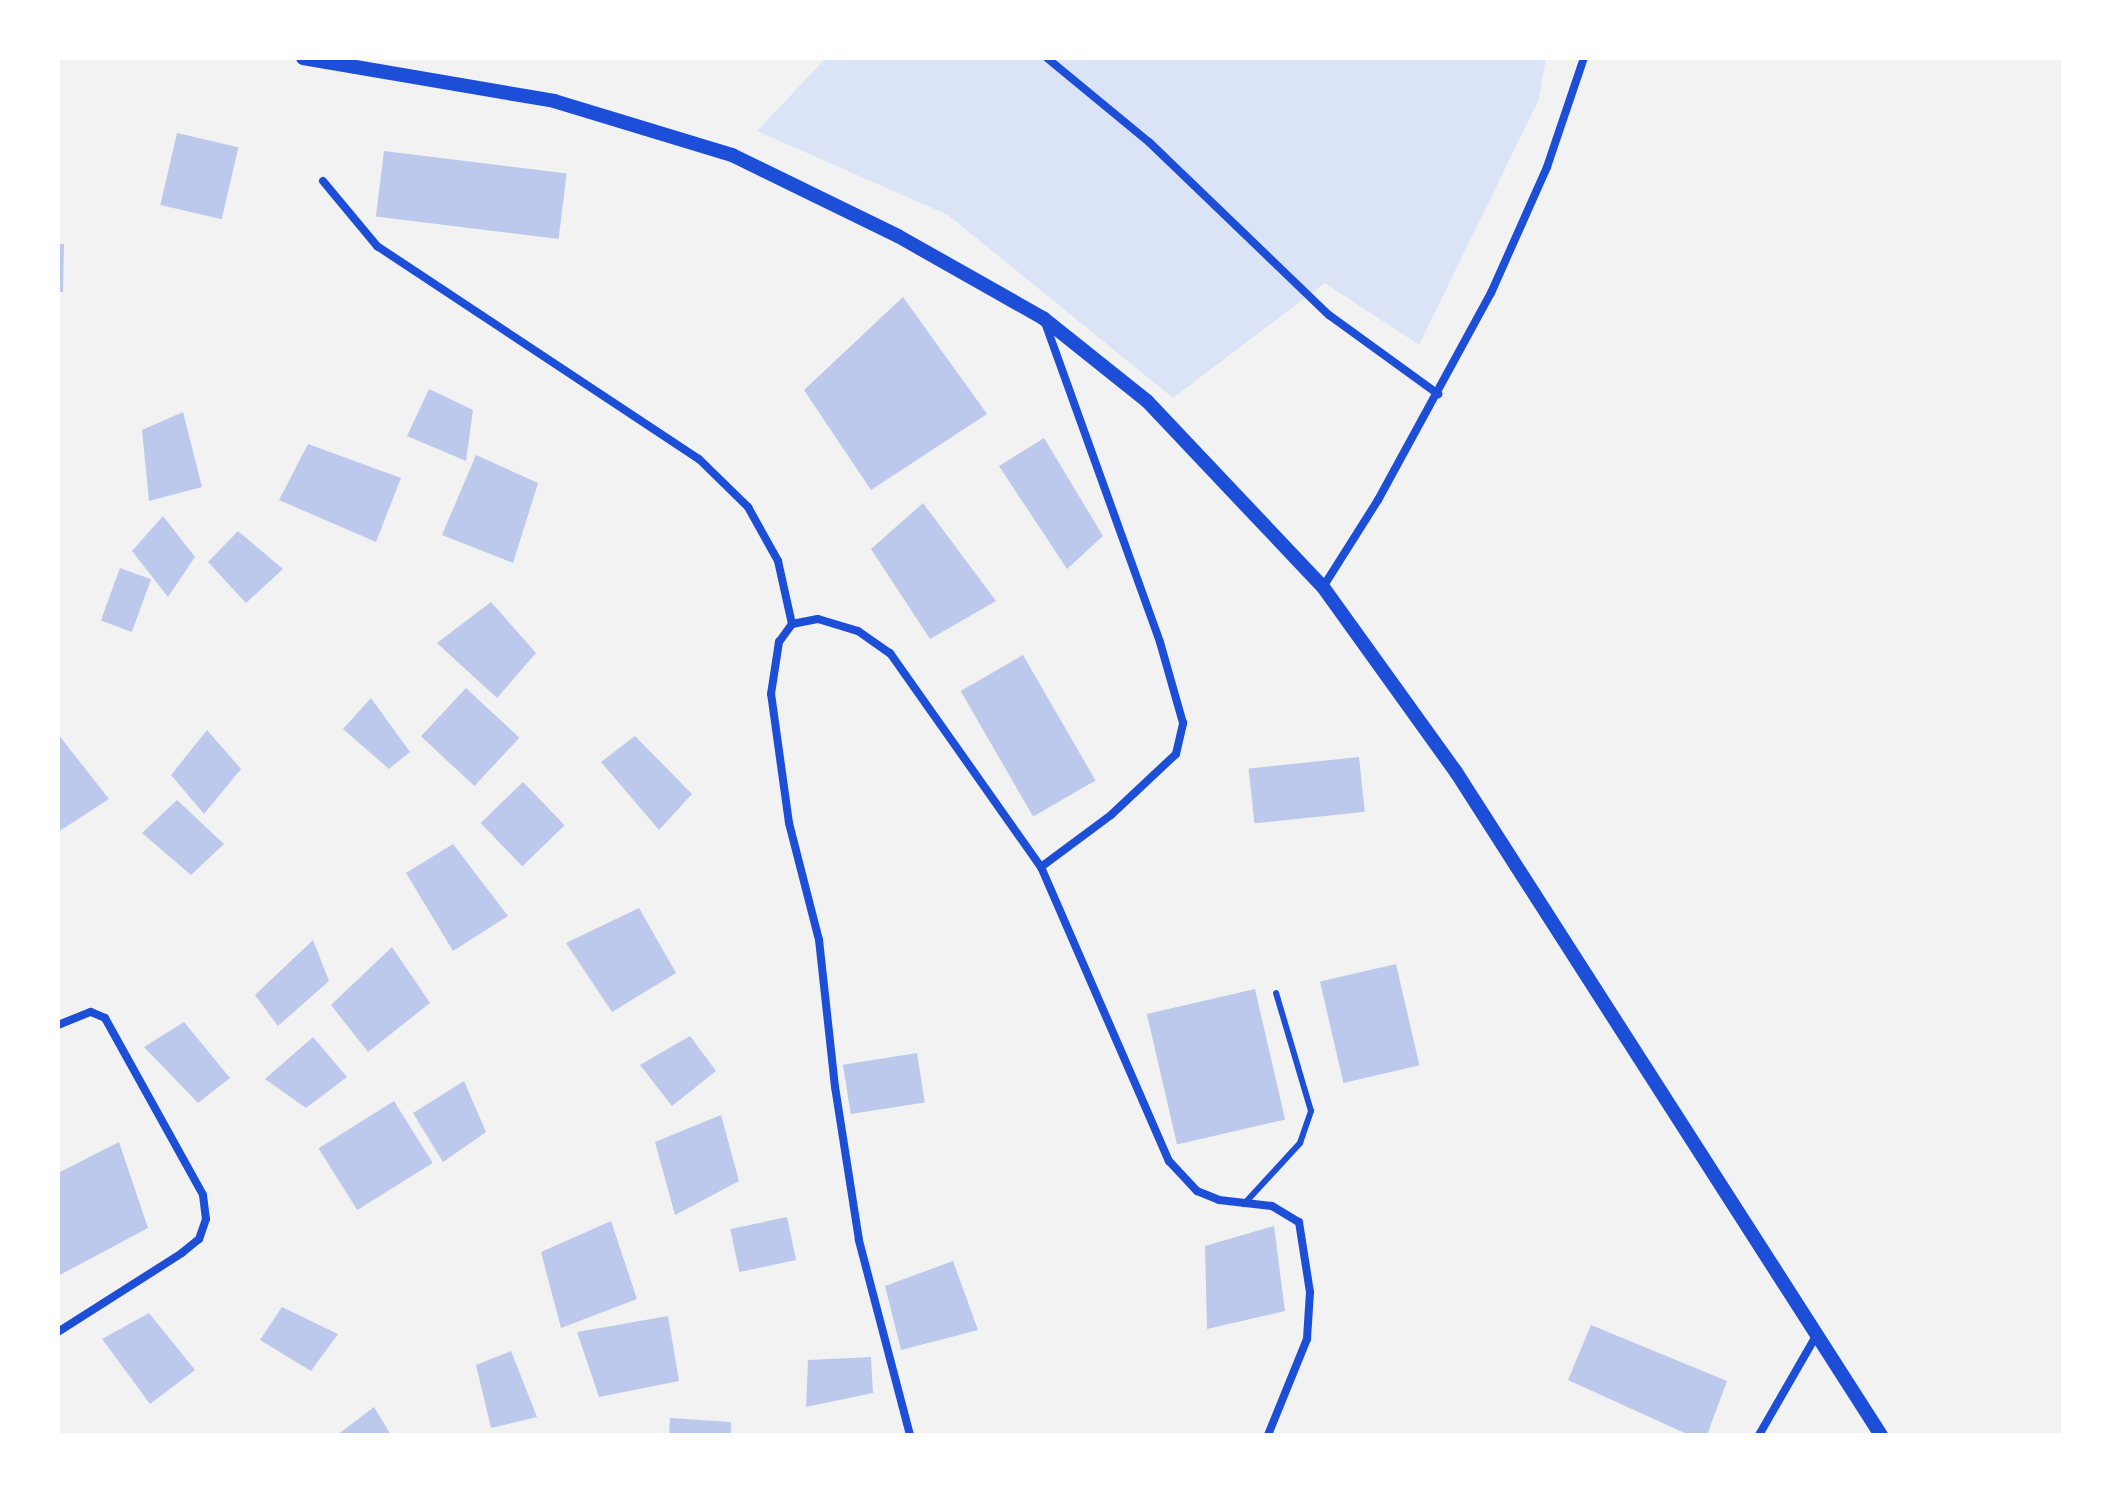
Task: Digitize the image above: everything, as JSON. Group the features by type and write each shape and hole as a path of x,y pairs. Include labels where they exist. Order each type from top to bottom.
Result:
{"street":[{"path":"303,58 554,101 732,155 898,236 1043,318 1147,401 1323,587 1456,772 1881,1435"},
{"path":"1047,58 1149,142 1321,308 1438,394"},
{"path":"1323,587 1438,394 1547,167 1584,58"},
{"path":"323,181 377,246 699,459 748,507 778,561 792,624"},
{"path":"1041,867 1164,768 1176,754 1183,723 1160,642 1043,318"},
{"path":"910,1435 859,1240 819,940 787,808 771,694 779,642 792,624 818,619 858,631 890,653 1041,867 1169,1161 1197,1191 1292,1214 1305,1238 1307,1339 1268,1435"},
{"path":"58,1025 91,1012 105,1018 203,1195 206,1219 199,1239 182,1253 58,1332"},
{"path":"1759,1435 1816,1336"}],"lane":[{"path":"1244,1204 1300,1143 1311,1111 1276,993"}],"shaded area":[{"path":"826,58 1546,58 1539,99 1419,345 1325,283 1173,398 948,215 757,131"}],"building":[{"path":"177,133 238,147 222,219 160,205"},
{"path":"384,151 567,173 559,239 376,217"},
{"path":"58,244 64,244 63,292 58,292"},
{"path":"903,297 987,414 871,490 804,390"},
{"path":"429,389 473,410 466,461 407,436"},
{"path":"183,412 202,487 149,501 142,430"},
{"path":"1044,438 1103,536 1067,569 999,466"},
{"path":"308,444 401,478 376,542 279,500"},
{"path":"476,455 538,483 513,563 442,535"},
{"path":"923,503 996,601 930,639 871,549"},
{"path":"163,516 195,557 168,597 132,551"},
{"path":"238,531 283,569 246,603 208,562"},
{"path":"120,568 151,579 132,632 101,621"},
{"path":"491,602 536,653 497,698 437,643"},
{"path":"1023,655 1096,781 1033,817 961,691"},
{"path":"466,688 519,738 474,786 421,736"},
{"path":"371,698 410,752 389,769 343,729"},
{"path":"207,730 241,769 204,814 171,775"},
{"path":"58,734 109,799 58,832"},
{"path":"635,736 692,794 659,830 601,762"},
{"path":"1359,757 1365,812 1254,823 1249,769"},
{"path":"523,782 565,825 522,866 481,823"},
{"path":"177,800 224,844 191,875 142,833"},
{"path":"453,844 508,916 453,951 406,873"},
{"path":"639,908 676,973 612,1012 566,943"},
{"path":"313,940 329,981 278,1026 255,995"},
{"path":"392,947 430,1003 368,1052 331,1005"},
{"path":"1396,964 1419,1065 1343,1083 1320,982"},
{"path":"1255,989 1285,1120 1177,1145 1147,1014"},
{"path":"184,1022 230,1078 198,1103 144,1047"},
{"path":"690,1036 716,1071 672,1106 640,1065"},
{"path":"313,1037 347,1077 306,1108 265,1079"},
{"path":"917,1053 925,1102 851,1114 843,1065"},
{"path":"464,1081 486,1132 443,1162 413,1113"},
{"path":"394,1101 433,1163 357,1210 319,1148"},
{"path":"721,1115 739,1181 675,1215 655,1142"},
{"path":"119,1142 148,1228 58,1276 58,1173"},
{"path":"787,1217 796,1260 739,1272 730,1229"},
{"path":"611,1221 637,1299 561,1328 541,1252"},
{"path":"1274,1226 1285,1311 1207,1329 1205,1246"},
{"path":"953,1261 978,1330 901,1350 885,1286"},
{"path":"282,1307 338,1334 311,1371 260,1340"},
{"path":"149,1313 195,1370 150,1404 102,1339"},
{"path":"668,1316 679,1381 599,1397 577,1332"},
{"path":"1591,1325 1727,1381 1707,1435 1689,1435 1568,1380"},
{"path":"511,1351 537,1417 491,1428 476,1365"},
{"path":"871,1357 873,1393 806,1407 808,1360"},
{"path":"374,1407 391,1435 337,1435"},
{"path":"670,1418 731,1422 731,1435 669,1435"}]}
